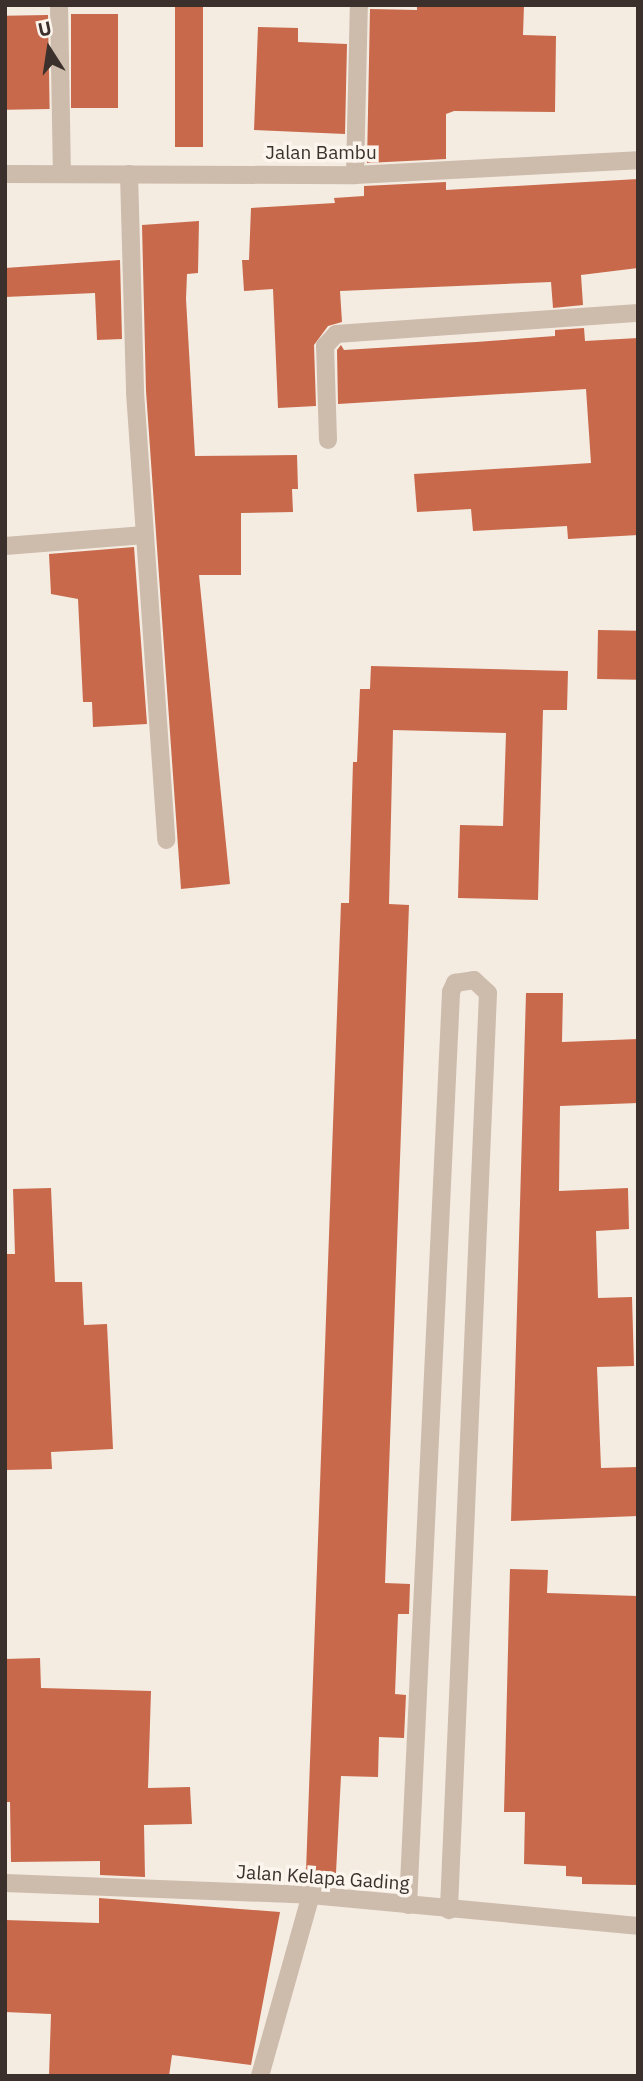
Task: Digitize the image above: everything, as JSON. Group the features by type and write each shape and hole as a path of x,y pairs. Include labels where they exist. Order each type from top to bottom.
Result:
{"street":[{"path":"59,5 62,172"},
{"path":"355,175 359,5"},
{"name":"Jalan Bambu","path":"5,174 62,172 355,175 638,160"},
{"path":"129,174 145,535 166,839"},
{"path":"328,440 326,346 336,334 638,313"},
{"path":"5,546 145,535"},
{"path":"408,1905 451,992 455,983 474,980 488,993 449,1910"},
{"name":"Jalan Kelapa Gading","path":"5,1883 311,1895 638,1926"},
{"path":"260,2076 311,1895"}],"building":[{"path":"175,5 203,5 203,147 175,147"},
{"path":"417,5 524,5 523,35 556,36 555,112 454,111 446,114 446,159 367,163 370,9 417,10"},
{"path":"71,14 118,14 118,108 71,108"},
{"path":"48,15 50,109 7,110 5,16"},
{"path":"258,27 298,28 298,42 347,44 345,134 254,130"},
{"path":"638,179 638,268 581,275 583,305 553,308 551,282 340,291 342,322 328,326 314,345 316,406 278,408 273,289 244,291 242,260 249,260 251,208 335,203 334,198 364,196 364,186 446,182 446,190"},
{"path":"199,221 198,273 187,274 186,299 195,456 297,455 298,489 292,489 293,512 241,513 241,575 199,575 230,884 181,889 146,391 142,225"},
{"path":"120,260 122,339 97,340 95,293 5,297 5,268"},
{"path":"584,328 585,341 638,338 638,535 568,539 567,526 473,531 471,509 417,512 414,474 591,463 586,389 338,404 337,350 341,345 344,350 476,342 555,336 555,330"},
{"path":"134,547 147,724 93,727 92,702 83,702 78,599 51,594 49,554"},
{"path":"598,630 638,631 637,680 597,679"},
{"path":"371,666 568,671 567,710 543,710 538,900 458,898 460,825 503,826 506,733 393,730 389,904 409,905 385,1583 410,1584 409,1614 398,1614 395,1694 406,1695 404,1738 379,1737 378,1777 341,1776 336,1873 306,1872 341,903 349,903 353,762 357,762 360,689 370,689"},
{"path":"526,993 563,993 562,1042 638,1039 638,1103 560,1106 559,1191 628,1188 629,1229 596,1231 598,1298 632,1297 634,1366 597,1367 601,1468 638,1467 638,1516 511,1521"},
{"path":"51,1188 55,1282 82,1282 84,1325 107,1324 113,1449 51,1452 52,1469 5,1470 5,1254 15,1254 13,1189"},
{"path":"510,1569 548,1570 547,1593 637,1596 638,1885 582,1884 582,1877 566,1876 566,1866 524,1864 525,1812 504,1812"},
{"path":"40,1658 41,1688 151,1691 148,1788 190,1787 192,1824 144,1825 145,1877 100,1875 100,1861 11,1862 10,1802 5,1802 5,1659"},
{"path":"99,1898 280,1912 251,2065 172,2055 169,2076 49,2076 51,2014 5,2012 5,1920 99,1923"}]}
